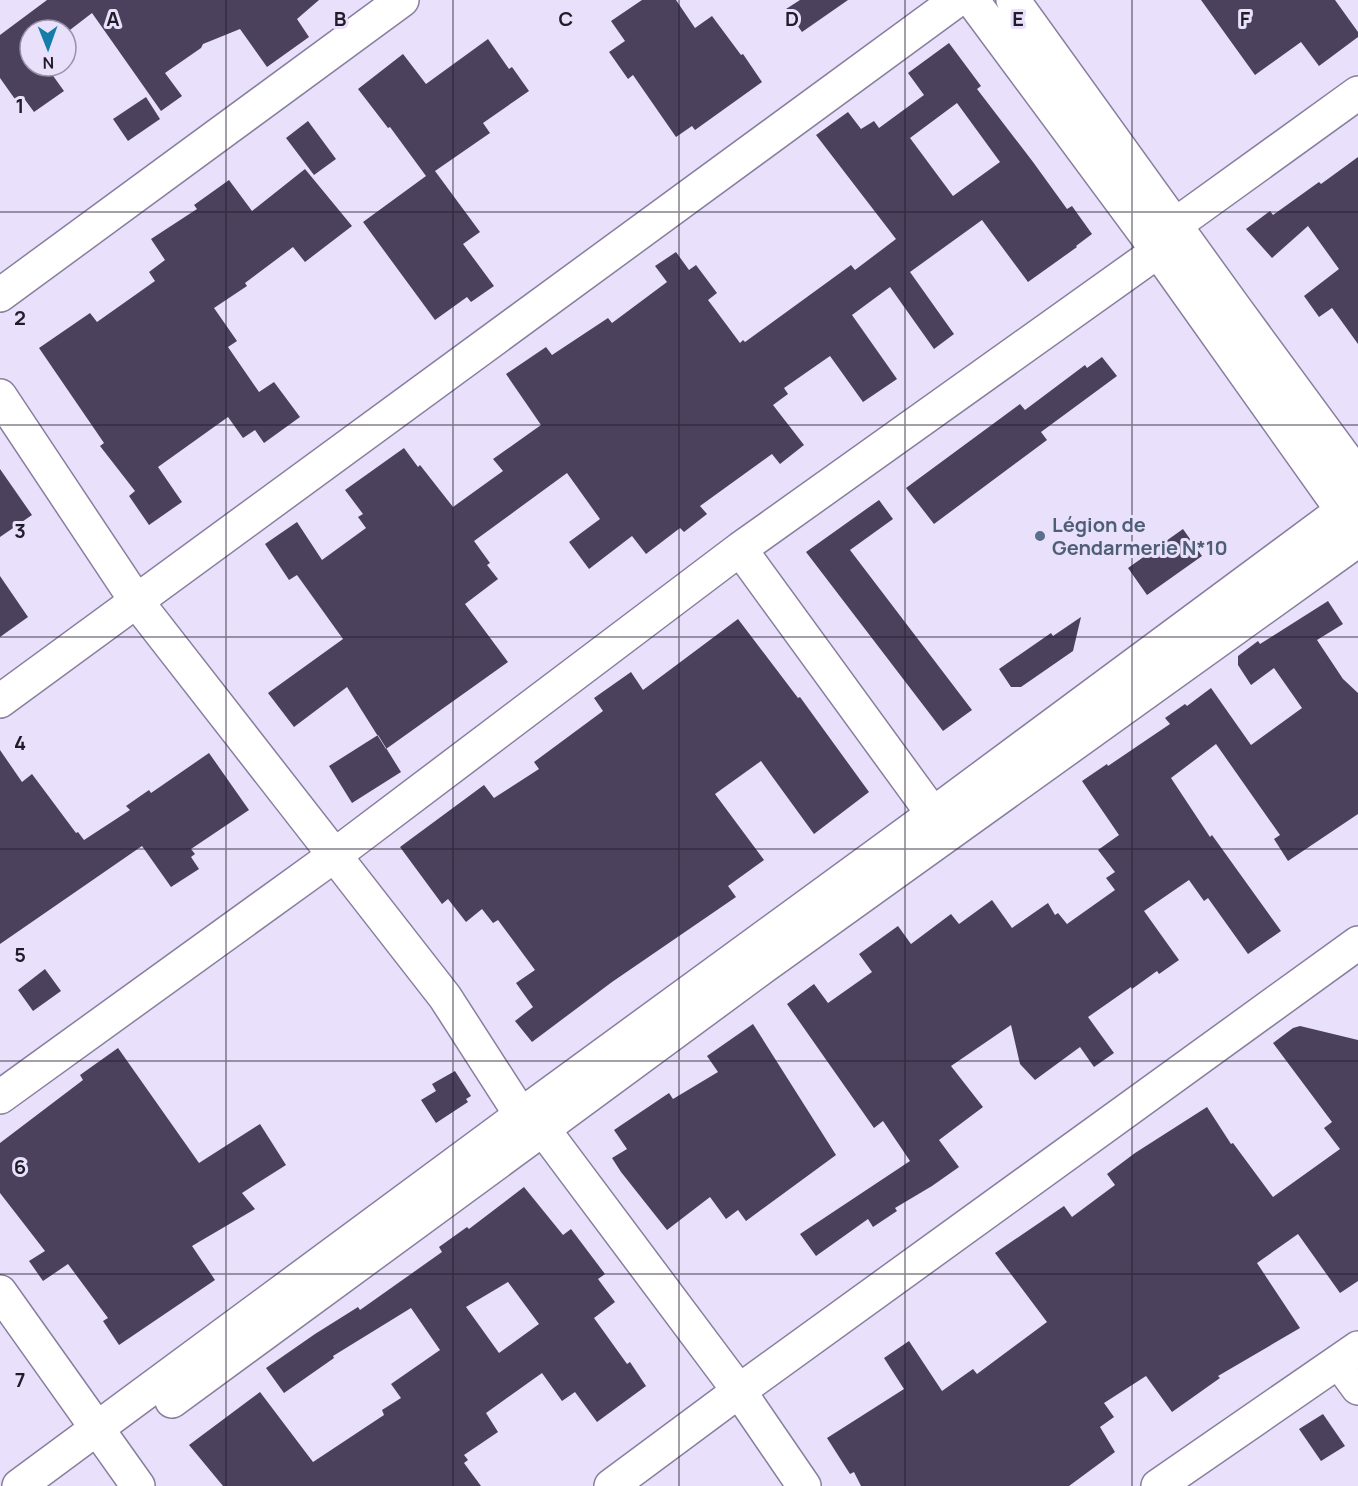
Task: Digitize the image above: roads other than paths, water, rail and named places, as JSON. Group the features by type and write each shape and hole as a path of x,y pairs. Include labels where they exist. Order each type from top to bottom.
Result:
{"street":[{"path":"0,295 402,0"},
{"path":"0,701 957,0"},
{"path":"972,0 1358,476"},
{"path":"19,1486 103,1437 532,1122 933,813 1353,512 1166,238 1013,0"},
{"path":"0,1097 335,855 740,549 1166,238 1358,93"},
{"path":"0,396 137,602 445,997 532,1122 739,1391 804,1486"},
{"path":"532,1122 763,966 1358,540"},
{"path":"740,549 933,813"},
{"path":"611,1486 1358,943"},
{"path":"0,1292 138,1486"},
{"path":"1158,1486 1348,1355 1358,1388"},
{"path":"57,1486 103,1437"}],"place":[{"name":"Légion de Gendarmerie N*10","path":"1040,536"}]}
